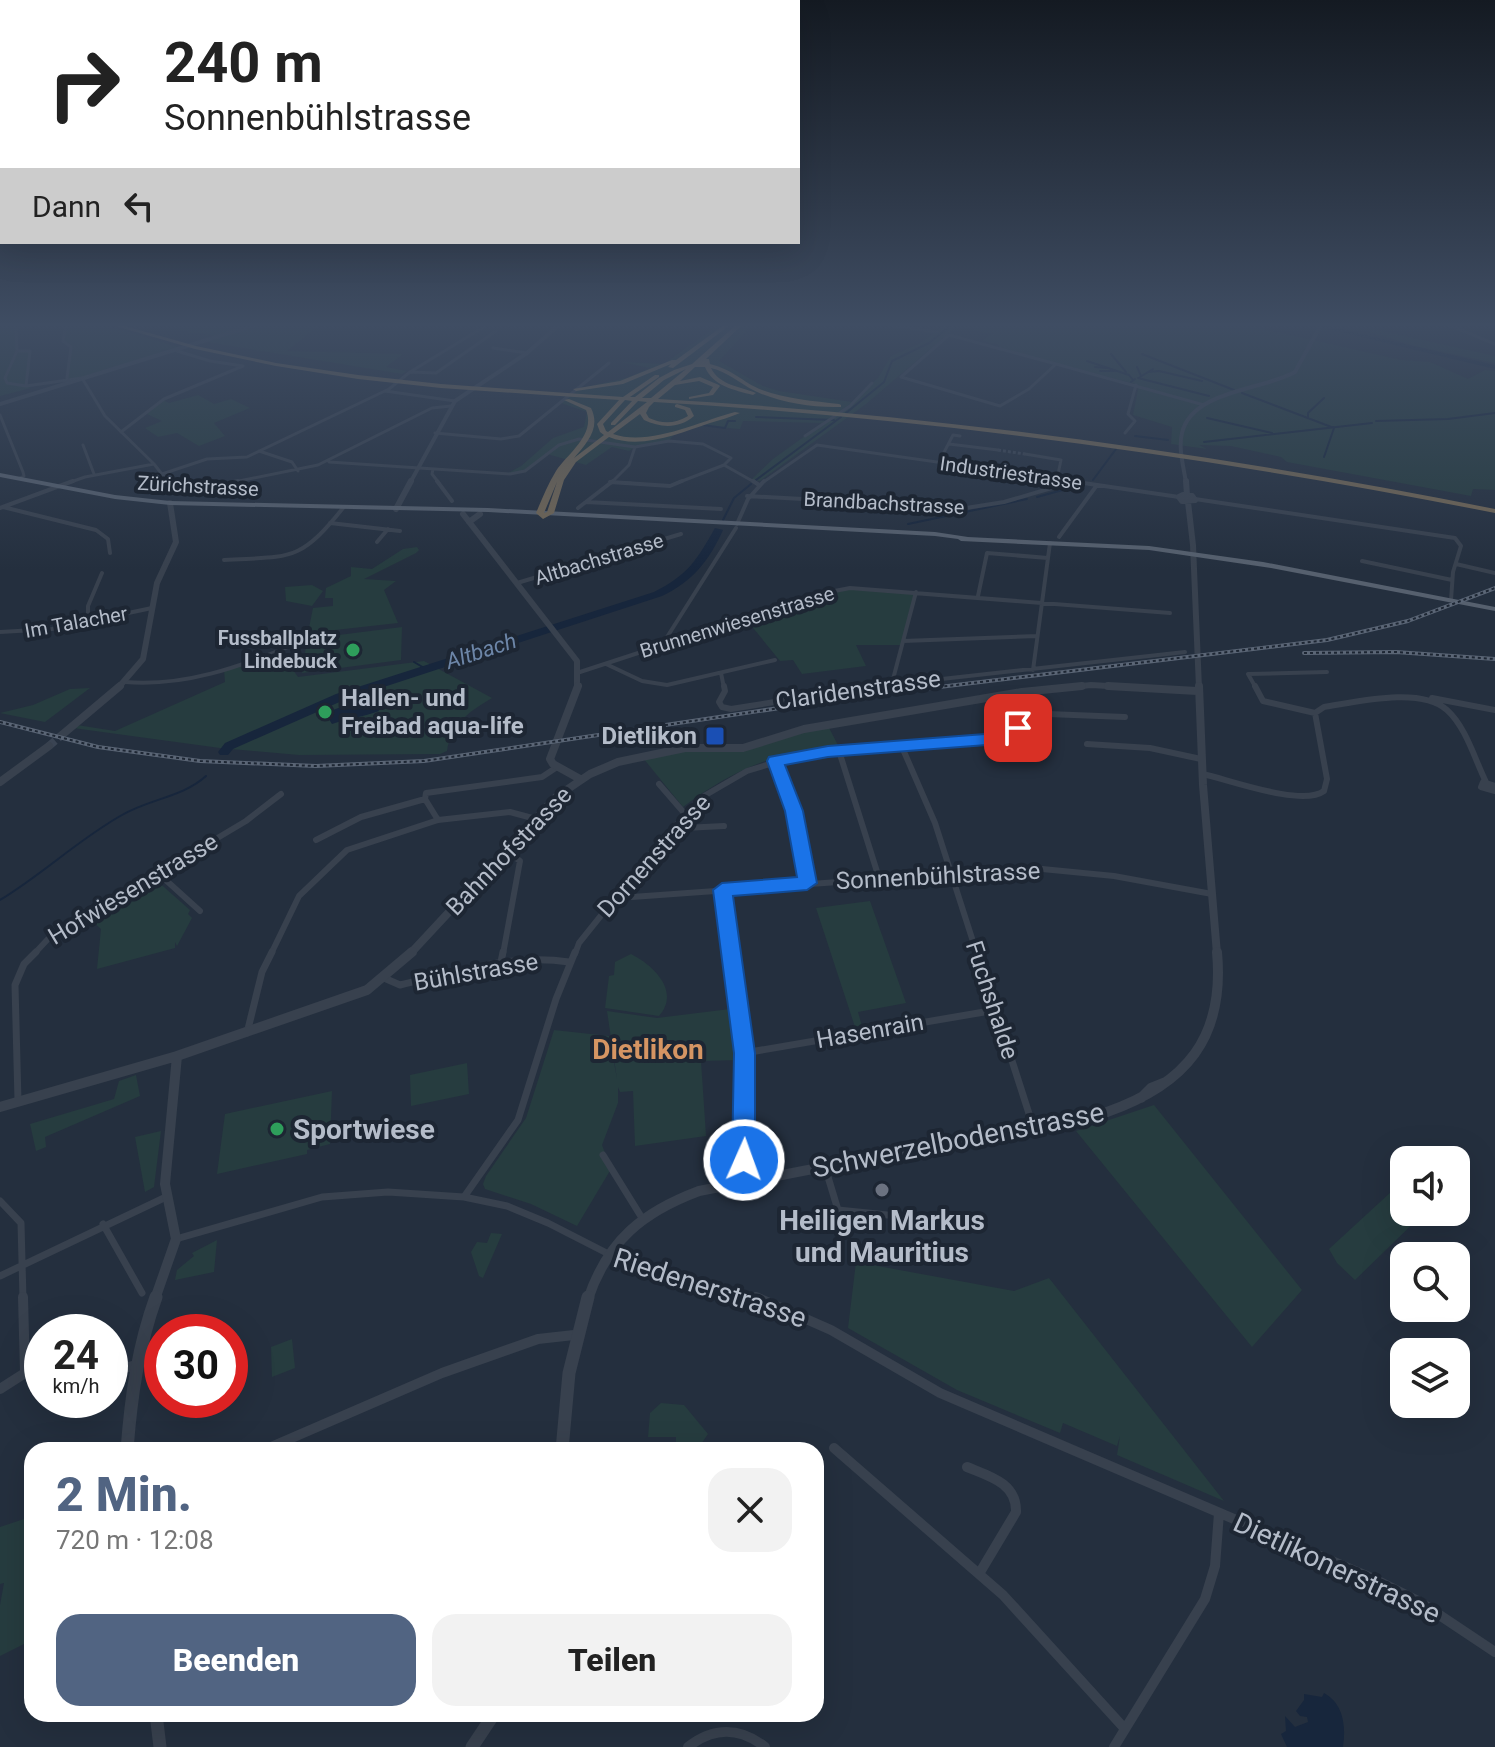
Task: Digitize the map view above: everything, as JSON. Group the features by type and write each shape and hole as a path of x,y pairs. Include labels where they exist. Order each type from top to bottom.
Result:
{"highway":[{"path":"544,514 559,473 586,440 593,417 587,407"},
{"path":"617,407 600,424 606,435 625,442 658,437 737,413"},
{"path":"608,430 634,407"},
{"path":"570,458 639,407"},
{"path":"544,514 574,461 645,407"},
{"path":"646,407 644,417 656,423 676,423 691,416 683,407"},
{"path":"741,407 944,419"},
{"path":"741,407 836,414"},
{"path":"807,407 836,414"},
{"path":"852,407 1205,453 1495,508"},
{"path":"560,486 585,457 608,443 737,413 799,411"},
{"path":"855,413 1152,450 1495,508"}],"main road":[{"name":"Zürichstrasse","path":"0,475 127,499 170,503 544,514 1192,552 1495,609"},
{"name":"Zürichstrasse","path":"463,512 544,514"}],"street":[{"path":"99,407 154,464 177,494 298,471 328,461 440,407"},
{"path":"121,432 154,407"},
{"path":"162,474 207,459 236,460 352,407"},
{"path":"396,509 451,407"},
{"path":"435,433 501,439 519,436 555,407"},
{"path":"805,436 845,407"},
{"path":"999,410 1005,407"},
{"path":"1125,433 1135,421 1128,414 1130,407"},
{"path":"1197,691 1192,552 1182,443 1184,424 1202,407"},
{"path":"0,415 23,472 24,476 20,478"},
{"path":"939,462 953,435 960,436"},
{"path":"328,461 343,465 516,474 529,469 559,445 572,440 625,442 635,447 669,441 707,445 731,458 724,465 665,487 610,482"},
{"path":"949,444 998,450"},
{"path":"83,445 94,474"},
{"name":"Industriestrasse","path":"662,645 736,526 747,496 756,483 814,446 1179,497"},
{"path":"578,508 627,467 637,450 635,447"},
{"path":"259,451 292,462 298,471"},
{"path":"1025,454 1061,460 1060,479"},
{"path":"2,508 94,474 154,464"},
{"path":"724,465 756,483"},
{"path":"433,469 432,474 452,501"},
{"name":"Brandbachstrasse","path":"747,496 970,507 1055,487 1060,479"},
{"path":"1059,537 1097,485"},
{"path":"1179,497 1451,537 1461,543 1452,580 1451,600"},
{"path":"586,502 721,509"},
{"path":"63,734 125,682 143,659 157,583 176,542 170,503"},
{"path":"2,508 96,530 108,539 110,553"},
{"path":"224,560 298,552 311,546 343,508"},
{"path":"463,512 575,656 580,672 571,707 551,754 551,762 580,779"},
{"path":"469,522 480,514"},
{"path":"330,523 400,531"},
{"path":"377,542 388,529"},
{"name":"Altbachstrasse","path":"517,583 681,534"},
{"path":"1033,670 1050,543"},
{"path":"978,596 987,553 1048,558"},
{"path":"1362,561 1452,580"},
{"path":"1456,564 1495,573"},
{"path":"88,621 88,606 102,573"},
{"name":"Brunnenwiesenstrasse","path":"580,672 829,591 862,588 1170,613"},
{"path":"892,683 916,592"},
{"name":"Im Talacher","path":"0,632 52,629 152,608"},
{"path":"674,629 690,636"},
{"path":"903,641 1037,636"},
{"path":"125,682 148,685 219,671 293,645"},
{"name":"Claridenstrasse","path":"721,673 725,691 719,702 726,709 892,683 1185,652"},
{"path":"605,664 654,684 679,683 775,660"},
{"path":"1327,672 1248,674 1263,701 1315,713 1324,707 1338,705 1425,698 1495,710"},
{"name":"Bahnhofstrasse","path":"0,1107 247,1033 342,1001 384,978 418,947 556,797 601,768 639,756 685,748 743,748 804,729 1022,692 1091,685 1197,691"},
{"name":"Schwerzelbodenstrasse","path":"562,1442 563,1403 574,1335 609,1256 642,1218 681,1196 1107,1112 1156,1094 1197,1054 1215,1017 1220,984 1197,691"},
{"path":"1022,692 1025,698 1022,713 1125,717"},
{"path":"1425,698 1449,712 1483,784 1495,789"},
{"name":"Dornenstrasse","path":"464,1197 518,1120 569,962 579,943 615,894 685,814 720,785 775,761 839,751 1006,737 1018,728 1022,713"},
{"path":"1203,774 1301,796 1321,794 1327,779 1315,713"},
{"path":"1087,744 1150,748 1201,759"},
{"path":"0,782 49,746"},
{"name":"Fuchshalde","path":"902,747 935,823 1033,1126"},
{"path":"839,751 879,878"},
{"path":"775,761 794,811 807,883"},
{"path":"438,820 425,799 426,793 542,777 557,767"},
{"path":"659,784 685,814"},
{"name":"Hofwiesenstrasse","path":"18,1101 15,989 20,969 32,952 53,935 246,821 281,794"},
{"path":"316,840 361,817 425,799"},
{"path":"247,1033 262,972 299,896 352,847 438,820 507,812 536,819"},
{"path":"675,825 684,828 724,826"},
{"path":"501,962 520,861 506,851"},
{"name":"Sonnenbühlstrasse","path":"615,894 632,897 1017,869 1078,872 1212,894"},
{"path":"158,873 200,911"},
{"path":"722,890 744,1053 744,1160 747,1182"},
{"name":"Bühlstrasse","path":"384,978 400,985 501,962 557,959 569,962"},
{"name":"Hasenrain","path":"744,1053 996,1010"},
{"path":"128,1442 136,1365 149,1311 176,1239 166,1197 177,1056"},
{"path":"603,1155 642,1218"},
{"path":"825,1167 838,1210 907,1217"},
{"name":"Riedenerstrasse","path":"176,1239 322,1197 388,1192 464,1197 507,1206 548,1223 636,1268 727,1288 777,1304 814,1321 940,1393 1219,1513"},
{"path":"0,1276 103,1224 166,1197"},
{"path":"0,1201 21,1223 24,1318"},
{"path":"103,1224 142,1293"},
{"path":"281,1442 361,1405 435,1376 529,1342 574,1335"},
{"path":"128,1367 136,1365"},
{"path":"0,1389 24,1374"},
{"path":"834,1448 979,1574 1031,1625 1125,1729"},
{"path":"967,1467 1009,1487 1017,1502 1016,1512 979,1574"},
{"path":"1114,1747 1209,1589 1215,1566 1219,1513"},
{"name":"Dietlikonerstrasse","path":"1219,1513 1420,1602 1495,1652"},
{"path":"157,1722 160,1747"},
{"path":"472,1747 489,1722"},
{"path":"688,1747 702,1736 721,1730 744,1733 765,1747"}],"green space":[{"path":"156,407 250,408 214,423 225,436 199,446 177,433 158,437 145,428 162,421 147,414"},
{"path":"571,407 863,407 760,481 751,480 773,459 823,423 743,421 740,429 691,427 675,434 669,441 635,447 629,451 612,447 586,465 547,454 525,471 505,475 521,466 553,438 584,427 587,412"},
{"path":"1135,407 1495,407 1495,490 1473,489 1471,496 1287,462 1281,457 1231,446 1199,445 1207,449 1171,444 1172,427 1133,415"},
{"path":"417,547 419,550 416,553 364,579 396,581 384,590 398,623 308,633 313,608 333,606 333,598 325,598 326,588 351,576 351,567 372,569 403,549"},
{"path":"312,585 323,591 312,606 286,601 285,587"},
{"path":"839,589 916,592 902,645 856,645 866,666 802,674 793,660 780,661 745,618"},
{"name":"Fussballplatz Lindebuck","path":"402,627 401,660 302,673 307,639"},
{"name":"Hallen- und Freibad aqua-life","path":"273,654 283,656 298,677 424,661 492,698 463,719 453,733 447,751 440,754 299,755 220,748 73,728 77,725 115,731 225,682 224,670"},
{"path":"90,688 45,722 0,713 33,705 70,689"},
{"path":"828,726 839,747 796,752 756,764 719,782 683,807 643,758 688,751 736,751"},
{"path":"156,880 190,910 188,914 192,918 177,946 175,942 175,948 97,969 101,929 90,919"},
{"path":"870,901 906,1003 858,1012 862,1026 855,1027 816,908"},
{"path":"631,954 648,965 666,988 665,1007 659,1016 605,1008 609,976 614,975 615,962"},
{"path":"736,1010 740,1060 701,1061 706,1136 635,1146 633,1091 620,1092 618,1087 618,1103 602,1145 611,1169 577,1226 531,1204 485,1189 486,1176 526,1118 554,1030 609,1036 617,1079 607,1011 657,1018"},
{"path":"467,1063 469,1094 411,1106 410,1075"},
{"path":"136,1075 140,1096 45,1137 46,1147 36,1151 30,1124 114,1099 119,1081"},
{"name":"Sportwiese","path":"332,1091 330,1144 307,1150 307,1154 217,1174 225,1114"},
{"path":"1154,1105 1302,1290 1252,1347 1076,1131"},
{"path":"161,1131 154,1187 145,1192 135,1137"},
{"path":"1390,1193 1390,1226 1411,1226 1394,1242 1390,1242 1390,1246 1355,1280 1337,1263 1329,1249"},
{"path":"491,1233 502,1234 483,1278 479,1276 471,1252 477,1242 487,1243"},
{"path":"217,1240 214,1272 175,1280 177,1270 194,1256 192,1253"},
{"path":"856,1262 1014,1291 1049,1278 1224,1501 1117,1455 1120,1436 1117,1446 1063,1423 1060,1433 957,1390 848,1328"},
{"path":"292,1339 295,1368 272,1377 271,1347"},
{"path":"661,1403 684,1405 708,1434 702,1442 676,1442 676,1437 648,1437 650,1413"},
{"path":"24,1519 24,1644 0,1656 0,1605 4,1583 0,1584 0,1527"}],"water":[{"path":"373,695 381,705 377,707 379,711 332,724 325,713"},
{"path":"1324,1693 1340,1710 1343,1747 1287,1747 1281,1734 1286,1731 1285,1716 1295,1727 1308,1722 1307,1717 1300,1716 1296,1711 1304,1700 1304,1694 1322,1697"}],"waterway":[{"name":"Altbach","path":"846,413 854,407"},
{"path":"1278,407 1333,427"},
{"path":"1308,417 1315,407"},
{"path":"1376,421 1448,419 1495,413"},
{"path":"756,417 834,420"},
{"name":"Altbach","path":"756,480 841,417"},
{"path":"1207,418 1272,433"},
{"path":"702,425 725,428 728,421 735,421"},
{"path":"1333,427 1372,423"},
{"path":"1204,442 1333,427"},
{"path":"1324,457 1333,427"},
{"path":"1135,436 1168,440"},
{"path":"1093,480 1116,449"},
{"name":"Altbach","path":"723,520 734,498 751,484"},
{"path":"1037,497 1081,485"},
{"path":"908,524 1027,499"},
{"name":"Altbach","path":"224,752 229,746 340,697 658,594 696,569 718,530"},
{"path":"414,662 426,669"},
{"name":"Altbach","path":"0,900 106,824 132,810 187,789 206,776"}],"tunnel":[{"path":"998,450 1025,454"},
{"path":"49,746 63,734"}],"railway":[{"path":"0,722 98,747 200,761 316,766 424,761 840,699 1327,640 1408,621 1495,588"},
{"path":"1304,653 1396,652 1495,659"}],"place":[{"name":"Fussballplatz Lindebuck","path":"353,650"},
{"name":"Hallen- und Freibad aqua-life","path":"325,712"},
{"name":"Dietlikon","path":"715,736"},
{"name":"Sportwiese","path":"277,1129"},
{"name":"Heiligen Markus und Mauritius","path":"882,1190"}],"district":[{"name":"Dietlikon","path":"648,1049"}],"route":[{"path":"744,1160 744,1053 722,890 807,883 794,811 775,761 828,751 1000,738 1018,728"}]}
